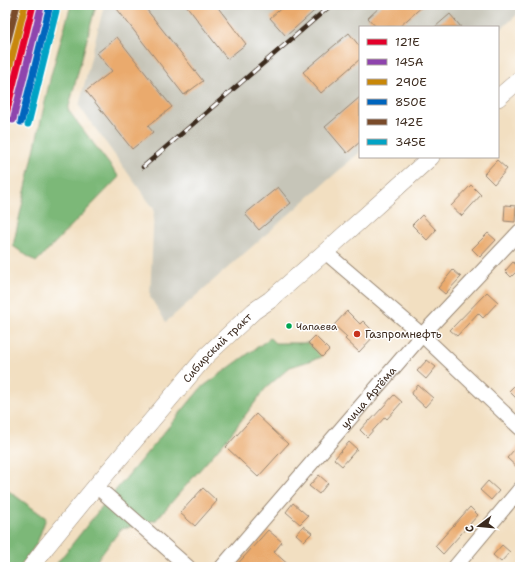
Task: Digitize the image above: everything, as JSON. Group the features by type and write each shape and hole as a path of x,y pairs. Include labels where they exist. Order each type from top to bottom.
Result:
{"main road":[{"path":"499,97 520,81"},
{"name":"Сибирский тракт","path":"31,567 96,486 207,355 254,311 270,300 430,158"}],"street":[{"name":"улица Артёма","path":"222,567 422,335 520,232"},
{"path":"325,252 422,335 520,428"},
{"path":"96,486 188,567"},
{"path":"455,567 520,489"}],"shaded area":[{"path":"104,5 520,5 520,12 499,31 499,26 359,26 359,153 166,322 150,297 154,209 79,106"}],"green space":[{"path":"5,5 15,5 5,36"},
{"path":"71,5 96,5 68,110 119,177 36,262 13,246 51,75"},
{"path":"270,338 275,343 308,343 322,357 290,367 265,389 231,434 156,520 121,529 92,567 54,567 100,509 201,388"},
{"path":"6,489 46,518 37,543 20,567 5,567"}],"building":[{"path":"114,5 143,5 203,81 184,95"},
{"path":"186,5 216,5 246,44 227,59"},
{"path":"285,5 321,5 286,36 270,18"},
{"path":"382,5 424,5 400,26 375,26 368,18"},
{"path":"450,14 460,26 436,26"},
{"path":"349,33 359,46 359,60 321,93 303,72"},
{"path":"117,37 172,107 148,126 153,132 132,149 86,91 112,71 97,53"},
{"path":"359,98 359,143 347,153 325,127"},
{"path":"497,160 507,169 494,184 484,174"},
{"path":"471,185 481,195 462,216 451,206"},
{"path":"278,187 291,203 259,230 245,214"},
{"path":"505,205 516,206 515,222 504,221"},
{"path":"422,215 436,230 427,240 412,225"},
{"path":"488,233 496,240 480,257 472,249"},
{"path":"513,262 520,268 511,277 505,271"},
{"path":"453,270 461,277 445,294 438,288"},
{"path":"487,292 498,302 483,318 478,313 457,336 450,330"},
{"path":"347,311 360,324 363,321 376,334 359,352 345,339 347,337 334,325"},
{"path":"315,336 329,350 322,357 308,343"},
{"path":"427,360 436,367 426,379 417,371"},
{"path":"516,384 520,388 520,402 509,391"},
{"path":"418,385 433,398 425,407 411,394"},
{"path":"394,395 402,402 387,419 385,417 367,437 360,430"},
{"path":"256,414 288,444 258,477 226,447"},
{"path":"349,442 357,449 342,466 334,459"},
{"path":"520,443 520,470 507,458"},
{"path":"319,475 328,483 319,494 309,486"},
{"path":"488,481 499,491 491,500 480,490"},
{"path":"203,488 217,501 195,526 180,513"},
{"path":"293,503 308,516 300,524 286,512"},
{"path":"470,507 478,515 443,554 435,546"},
{"path":"303,526 312,533 304,541 296,534"},
{"path":"268,530 282,542 274,552 291,567 235,567"},
{"path":"502,545 510,552 501,562 493,555"}],"railway":[{"path":"143,167 331,5"}],"transit line":[{"name":"142Е","path":"5,51 17,5"},
{"name":"290Е","path":"5,85 25,5"},
{"name":"121Е","path":"5,118 33,5"},
{"name":"145А","path":"13,120 41,7"},
{"name":"850Е","path":"21,122 49,9"},
{"name":"345Е","path":"28,124 56,11"}],"place":[{"name":"Чапаева","path":"289,326"},
{"name":"Газпромнефть","path":"357,334"}]}
